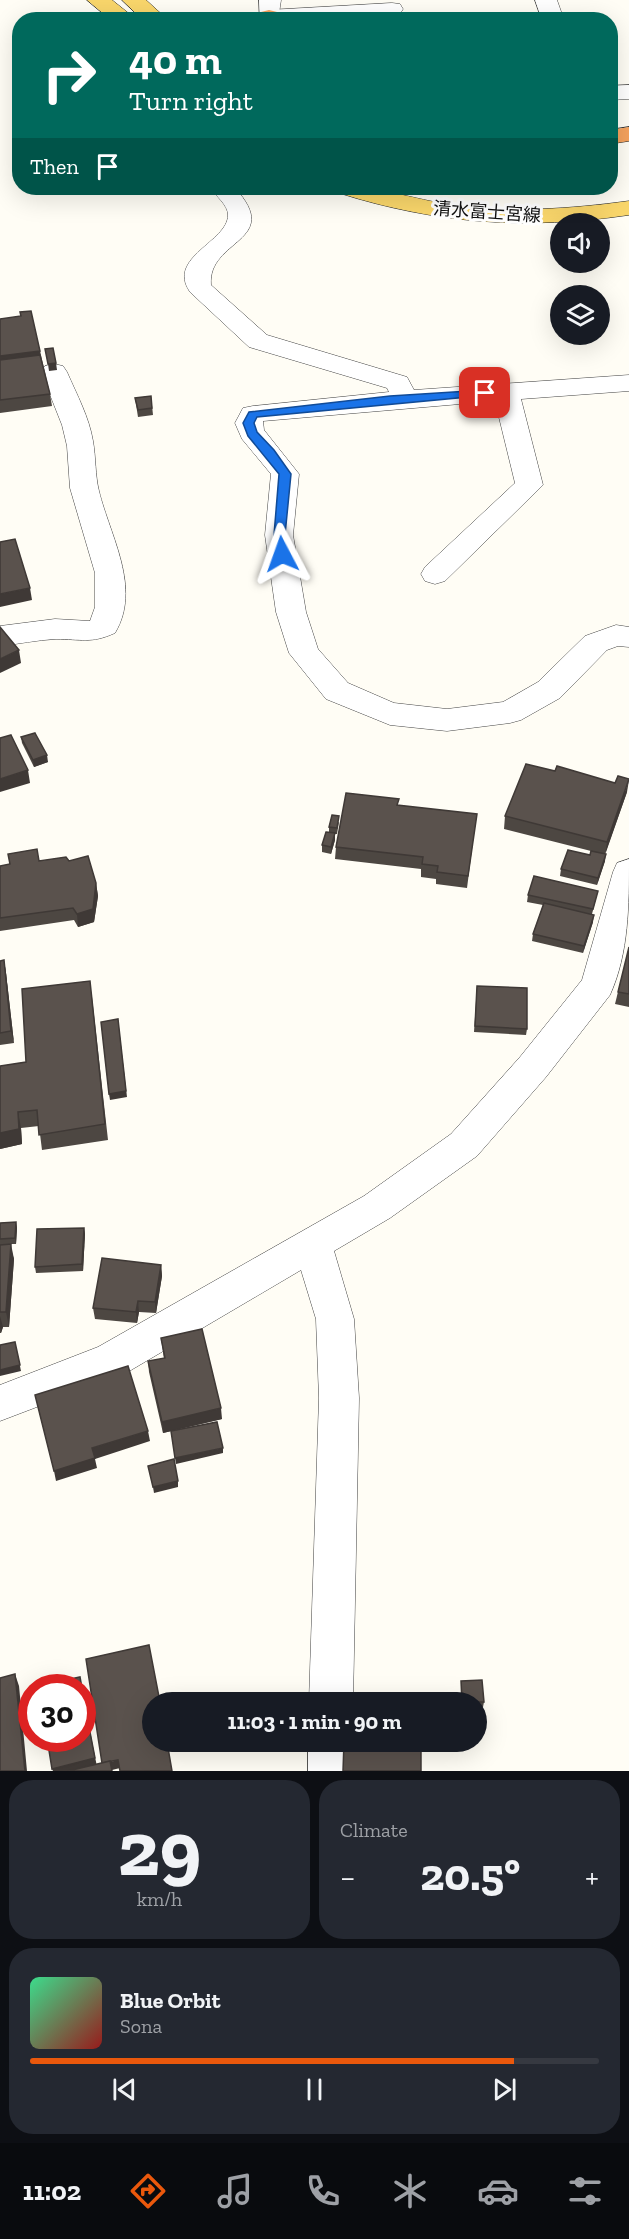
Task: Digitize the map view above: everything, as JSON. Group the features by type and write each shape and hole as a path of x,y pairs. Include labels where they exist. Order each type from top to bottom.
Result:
{"main road":[{"path":"98,0 116,12"},
{"name":"清水富士宮線","path":"367,195 385,201 431,197 498,198 568,195"},
{"name":"清水富士宮線","path":"431,197 495,216 565,216 629,208"}],"street":[{"path":"319,12 392,9"},
{"path":"228,195 236,205 240,216 236,227 228,237 211,251 200,265 196,276 199,287 258,341 398,383 405,399"},
{"path":"0,636 55,629 93,631 105,626 109,615 112,589 103,544 84,488 78,434 54,372"},
{"path":"629,383 272,411 253,414 249,423 252,433 285,474 279,535 291,612 304,653 337,691 390,714 447,720 510,712 549,690 596,643 616,635 629,637"},
{"path":"435,574 529,485 506,392"},
{"path":"0,1403 112,1360 377,1207 464,1145 533,1067 597,984 629,872"},
{"path":"312,1245 335,1319 338,1386 331,1692"},
{"path":"330,1752 330,1771"}],"building":[{"path":"31,311 40,351 0,356 0,319 21,316 20,312"},
{"path":"53,348 56,363 48,364 45,349"},
{"path":"40,355 50,394 0,400 0,360"},
{"path":"151,396 152,408 138,410 135,398"},
{"path":"15,539 30,588 0,594 0,542"},
{"path":"0,627 19,650 0,659"},
{"path":"35,733 47,755 33,760 21,737"},
{"path":"11,735 28,770 0,779 0,738"},
{"path":"526,764 555,771 557,766 615,783 618,776 629,779 607,842 505,816"},
{"path":"346,793 399,799 397,805 477,814 468,876 437,872 438,866 422,864 423,857 336,847"},
{"path":"332,815 339,816 337,828 329,827"},
{"path":"326,832 335,833 331,847 322,845"},
{"path":"37,849 39,861 66,857 69,861 88,856 96,883 93,909 77,914 73,908 0,918 0,866 10,864 8,854"},
{"path":"568,850 590,855 591,851 606,854 598,878 561,869"},
{"path":"534,876 598,891 593,909 528,895"},
{"path":"544,903 594,915 584,946 533,934"},
{"path":"629,947 629,994 618,992"},
{"path":"4,960 11,1031 0,1033 0,961"},
{"path":"90,981 105,1124 39,1135 37,1110 18,1112 19,1129 0,1133 0,1066 26,1062 22,989"},
{"path":"477,986 527,988 527,1029 475,1026"},
{"path":"118,1019 126,1091 109,1094 101,1022"},
{"path":"16,1222 15,1238 0,1239 0,1223"},
{"path":"84,1228 82,1264 35,1267 37,1229"},
{"path":"11,1244 6,1312 0,1312 0,1245"},
{"path":"102,1258 161,1265 155,1302 138,1301 136,1312 93,1308"},
{"path":"202,1329 221,1408 162,1422 148,1361 165,1358 161,1338"},
{"path":"15,1342 20,1365 0,1370 0,1345"},
{"path":"128,1366 148,1431 92,1448 95,1458 54,1471 35,1395"},
{"path":"217,1422 223,1448 175,1458 171,1431"},
{"path":"174,1459 178,1481 153,1487 148,1466"},
{"path":"149,1645 158,1692 142,1692 142,1752 169,1752 172,1771 120,1771 118,1760 102,1763 96,1724 96,1674 88,1674 86,1659"},
{"path":"15,1674 18,1703 18,1752 23,1752 25,1771 0,1771 0,1678"},
{"path":"482,1680 483,1692 462,1692 461,1681"},
{"path":"49,1752 94,1752 95,1758 52,1769"},
{"path":"344,1752 421,1752 421,1771 343,1771"},
{"path":"110,1761 112,1771 68,1771"}],"route":[{"path":"282,554 279,535 285,474 252,433 249,423 253,414 485,393"}]}
